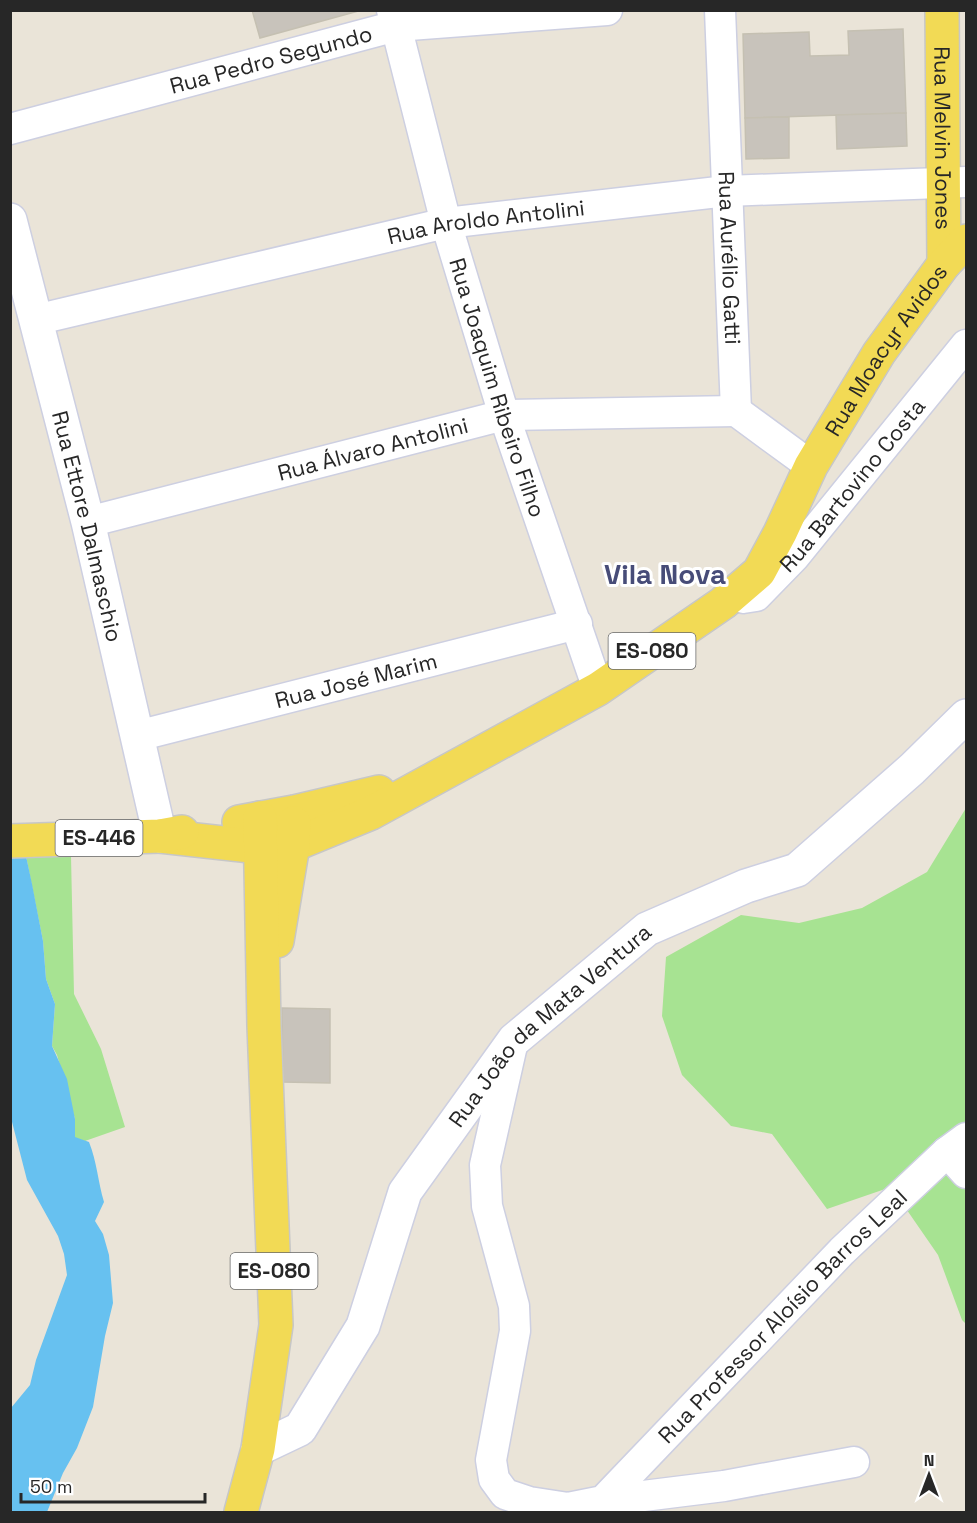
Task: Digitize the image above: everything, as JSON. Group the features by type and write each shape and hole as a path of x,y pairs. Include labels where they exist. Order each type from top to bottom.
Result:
{"main road":[{"name":"Rua Melvin Jones","path":"942,10 956,183 944,264"},
{"name":"Rua Moacyr Avidos","path":"811,466 879,353 944,264 966,241"},
{"name":"ES-080","path":"264,1026 292,845 371,813 598,689 723,603 759,572 811,466"},
{"name":"ES-080","path":"241,1512 258,1449 276,1325 259,833 294,812 435,778"},
{"path":"259,833 292,845 294,812"},
{"name":"ES-446","path":"24,841 259,833"}],"street":[{"name":"Rua Pedro Segundo","path":"10,129 394,18 607,10"},
{"name":"Rua Aurélio Gatti","path":"720,10 736,411"},
{"name":"Rua Joaquim Ribeiro Filho","path":"394,18 446,223 504,415 598,689"},
{"name":"Rua Aroldo Antolini","path":"35,320 446,223 727,191 956,183"},
{"name":"Rua Ettore Dalmaschio","path":"10,220 88,522 160,836"},
{"name":"Rua Bartovino Costa","path":"723,603 756,596 794,557 966,345"},
{"name":"Rua Álvaro Antolini","path":"88,522 504,415 736,411"},
{"path":"736,411 811,466"},
{"name":"Rua José Marim","path":"137,736 577,624"},
{"name":"Rua João da Mata Ventura","path":"258,1449 300,1429 363,1326 405,1192 514,1040 647,929 746,886 797,870 912,769 966,716"},
{"path":"514,1040 485,1166 487,1206 510,1289 515,1322 491,1460 495,1479 505,1494 529,1502 568,1508 603,1501 723,1486 854,1462"},
{"name":"Rua Professor Aloísio Barros Leal","path":"603,1501 842,1251 960,1154"}],"green space":[{"path":"966,808 966,1324 962,1320 938,1255 891,1187 827,1209 772,1134 731,1126 682,1075 662,1016 666,957 741,915 799,923 862,908 927,872"},
{"path":"26,856 71,856 74,994 101,1049 125,1127 85,1141 75,1138 75,1119 57,1055 52,1046 55,1004 46,979 43,941"}],"water":[{"path":"10,838 26,856 43,941 46,979 55,1004 52,1046 67,1079 75,1119 75,1137 89,1142 104,1202 95,1221 103,1234 109,1255 113,1303 93,1407 47,1512 11,1512 11,1408 30,1385 36,1360 67,1275 58,1236 27,1180 11,1118"}],"building":[{"path":"252,10 362,10 260,38"},
{"path":"903,29 906,113 745,118 743,34 809,32 810,56 849,55 848,31"},
{"path":"906,113 907,146 837,149 836,115"},
{"path":"789,117 789,158 746,159 745,118"},
{"path":"282,1008 330,1009 330,1083 283,1082"}],"district":[{"name":"Vila Nova","path":"665,574"}]}
